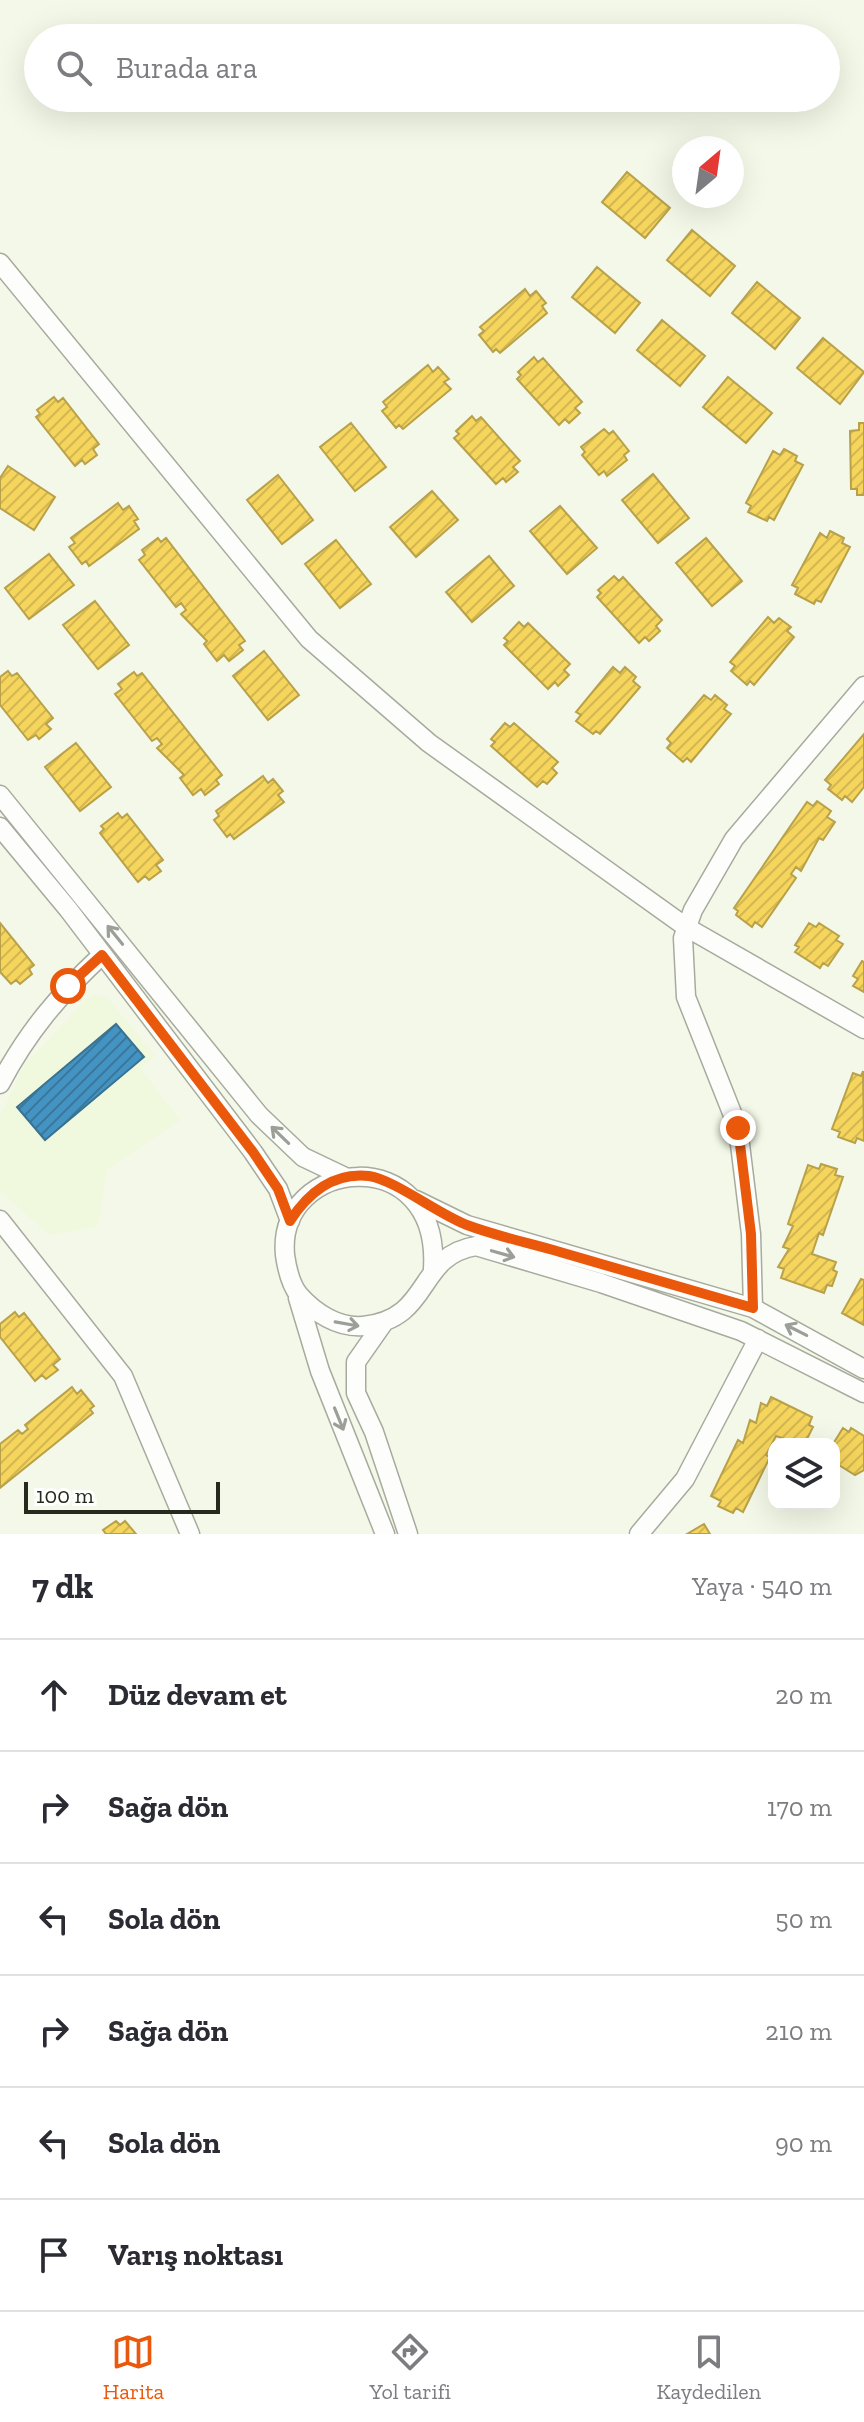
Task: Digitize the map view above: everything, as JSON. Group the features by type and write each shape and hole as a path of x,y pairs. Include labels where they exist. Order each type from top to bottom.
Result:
{"street":[{"path":"0,263 309,639 429,743 686,927 864,1029"},
{"path":"753,1308 751,1234 738,1128 686,997 683,938 693,910 734,839 864,686"},
{"path":"0,795 259,1115 303,1157 345,1177"},
{"path":"0,827 253,1152 278,1189 290,1221"},
{"path":"0,1084 25,1037 68,986 102,955"},
{"path":"385,1534 320,1371 287,1269 284,1245 290,1221 303,1201 322,1185 345,1177 370,1176 393,1184 414,1199 467,1225 753,1308 864,1369"},
{"path":"296,1292 313,1310 334,1322 359,1326 384,1322 406,1311 423,1292 433,1269 435,1244 428,1219 414,1199"},
{"path":"0,1220 123,1376 190,1534"},
{"path":"433,1269 458,1249 476,1246 601,1283 758,1339 864,1393"},
{"path":"384,1322 356,1362 356,1393 374,1432 408,1534"},
{"path":"639,1534 685,1479 758,1339"}],"shaded area":[{"path":"92,994 107,997 155,1056 140,1068 180,1120 107,1170 98,1226 50,1235 0,1191 0,1116 26,1063"}],"building: Konut":[{"path":"627,172 670,208 645,238 602,202"},
{"path":"692,230 735,266 710,296 667,260"},
{"path":"597,267 640,303 615,333 572,297"},
{"path":"757,282 800,318 775,349 732,313"},
{"path":"525,289 530,296 536,291 546,303 542,306 547,313 500,353 496,349 493,352 479,335 484,331 480,327"},
{"path":"662,320 705,356 680,386 637,350"},
{"path":"823,338 864,372 840,404 797,368"},
{"path":"534,357 538,362 543,358 582,402 575,408 580,413 569,423 565,419 559,425 517,379 521,375 518,372"},
{"path":"428,365 433,372 438,367 449,379 444,382 451,389 403,429 399,425 396,428 382,411 387,407 383,402"},
{"path":"728,377 772,413 746,443 703,407"},
{"path":"54,397 58,402 63,398 99,444 93,449 97,455 85,464 82,460 75,466 36,417 40,414 37,410"},
{"path":"472,416 476,421 481,417 520,461 513,467 518,472 506,482 503,478 496,484 454,438 459,434 456,431"},
{"path":"351,423 386,467 355,491 320,447"},
{"path":"859,423 864,423 864,495 857,495 857,489 851,489 850,431 859,430"},
{"path":"604,429 609,434 613,431 629,451 624,455 627,460 607,476 604,471 599,475 582,455 585,452 581,447"},
{"path":"784,449 797,456 795,461 803,465 774,520 769,517 767,521 748,512 751,506 746,503 773,451 780,455"},
{"path":"8,466 55,497 34,530 0,508 0,478"},
{"path":"653,474 689,518 658,543 622,500"},
{"path":"278,475 313,520 282,544 247,500"},
{"path":"432,491 458,520 416,557 390,527"},
{"path":"118,503 123,510 129,506 138,519 134,521 139,529 89,566 86,561 82,564 69,547 75,543 71,538"},
{"path":"560,506 597,548 567,574 530,531"},
{"path":"830,531 844,538 842,543 850,547 821,602 816,600 814,604 795,594 798,588 792,585 820,533 827,538"},
{"path":"158,538 161,542 166,538 245,641 239,645 243,650 229,661 224,655 217,661 204,644 207,641 181,614 186,610 181,603 176,607 139,560 145,555 142,550"},
{"path":"706,538 742,581 712,606 676,563"},
{"path":"336,540 371,584 340,608 305,564"},
{"path":"49,554 74,585 29,619 5,588"},
{"path":"489,556 514,586 472,622 446,592"},
{"path":"614,576 619,581 623,577 662,620 656,626 660,631 649,641 645,637 639,643 597,597 601,593 598,590"},
{"path":"95,601 129,645 98,669 63,625"},
{"path":"768,617 774,623 779,618 791,627 787,631 794,637 754,685 750,681 747,685 731,671 735,666 730,662"},
{"path":"519,622 524,627 528,623 570,664 564,670 569,675 558,686 555,682 548,689 504,645 508,641 504,638"},
{"path":"264,651 299,695 268,720 233,676"},
{"path":"613,667 620,673 625,667 636,677 633,681 640,687 600,734 596,731 593,734 576,721 581,715 576,712"},
{"path":"8,671 12,676 17,673 53,718 46,724 51,729 39,739 36,735 28,740 0,705 0,677"},
{"path":"134,672 137,676 142,673 222,775 216,780 219,784 205,795 201,789 193,795 180,778 184,775 157,748 162,744 157,738 152,741 115,694 122,689 118,684"},
{"path":"704,695 711,700 715,695 727,705 724,709 731,714 691,762 687,758 683,762 667,748 671,743 667,739"},
{"path":"505,723 510,727 514,723 558,762 552,768 557,773 547,784 543,781 537,787 491,746 495,742 491,739"},
{"path":"864,734 864,787 852,802 845,796 842,800 828,789 831,785 825,780"},
{"path":"76,743 111,787 80,811 45,767"},
{"path":"263,776 268,783 273,779 283,791 278,795 284,802 234,839 230,834 227,837 214,820 219,816 216,811"},
{"path":"817,801 831,811 827,817 835,822 823,840 819,838 801,871 796,867 791,874 796,878 762,927 755,922 752,927 736,915 738,911 734,908 807,802 813,806"},
{"path":"118,813 122,818 127,814 163,860 156,865 161,871 149,880 145,876 138,882 100,833 104,829 101,826"},
{"path":"0,923 34,965 29,969 32,974 20,984 16,980 11,984 0,972"},
{"path":"809,923 816,927 819,923 839,936 836,940 843,944 828,966 823,963 820,968 795,952 799,947 795,945"},
{"path":"862,961 864,992 853,986 858,979 853,976"},
{"path":"863,1071 864,1141 857,1138 855,1143 838,1137 840,1132 832,1129 853,1073 861,1076"},
{"path":"821,1164 837,1169 835,1175 843,1177 823,1235 819,1233 812,1254 836,1262 833,1270 837,1272 832,1286 827,1285 824,1293 781,1278 784,1269 778,1267 789,1249 783,1247 793,1226 788,1224 808,1165 819,1169"},
{"path":"861,1279 864,1280 864,1325 842,1313"},
{"path":"15,1312 19,1317 24,1313 60,1359 53,1365 58,1370 46,1379 42,1375 35,1381 0,1337 0,1324"},
{"path":"72,1387 77,1394 81,1390 94,1406 90,1409 93,1413 0,1488 0,1444 18,1430 22,1434 28,1429 25,1425"},
{"path":"771,1397 812,1417 809,1425 813,1427 808,1438 768,1438 768,1461 743,1512 736,1508 733,1513 718,1506 721,1501 711,1496 738,1440 743,1443 750,1420 756,1423 761,1403 767,1406"},
{"path":"843,1428 849,1432 851,1428 864,1436 864,1470 855,1475 840,1466 840,1438 837,1438"},
{"path":"116,1521 120,1525 125,1521 136,1534 106,1534 103,1530"},
{"path":"704,1524 710,1534 687,1534"}],"building: Okul":[{"path":"116,1024 144,1057 45,1140 17,1107"}],"route":[{"path":"68,986 102,955 253,1152 278,1189 290,1221 303,1201 322,1185 345,1177 370,1176 393,1184 414,1199 467,1225 753,1308 751,1234 738,1128"}]}
